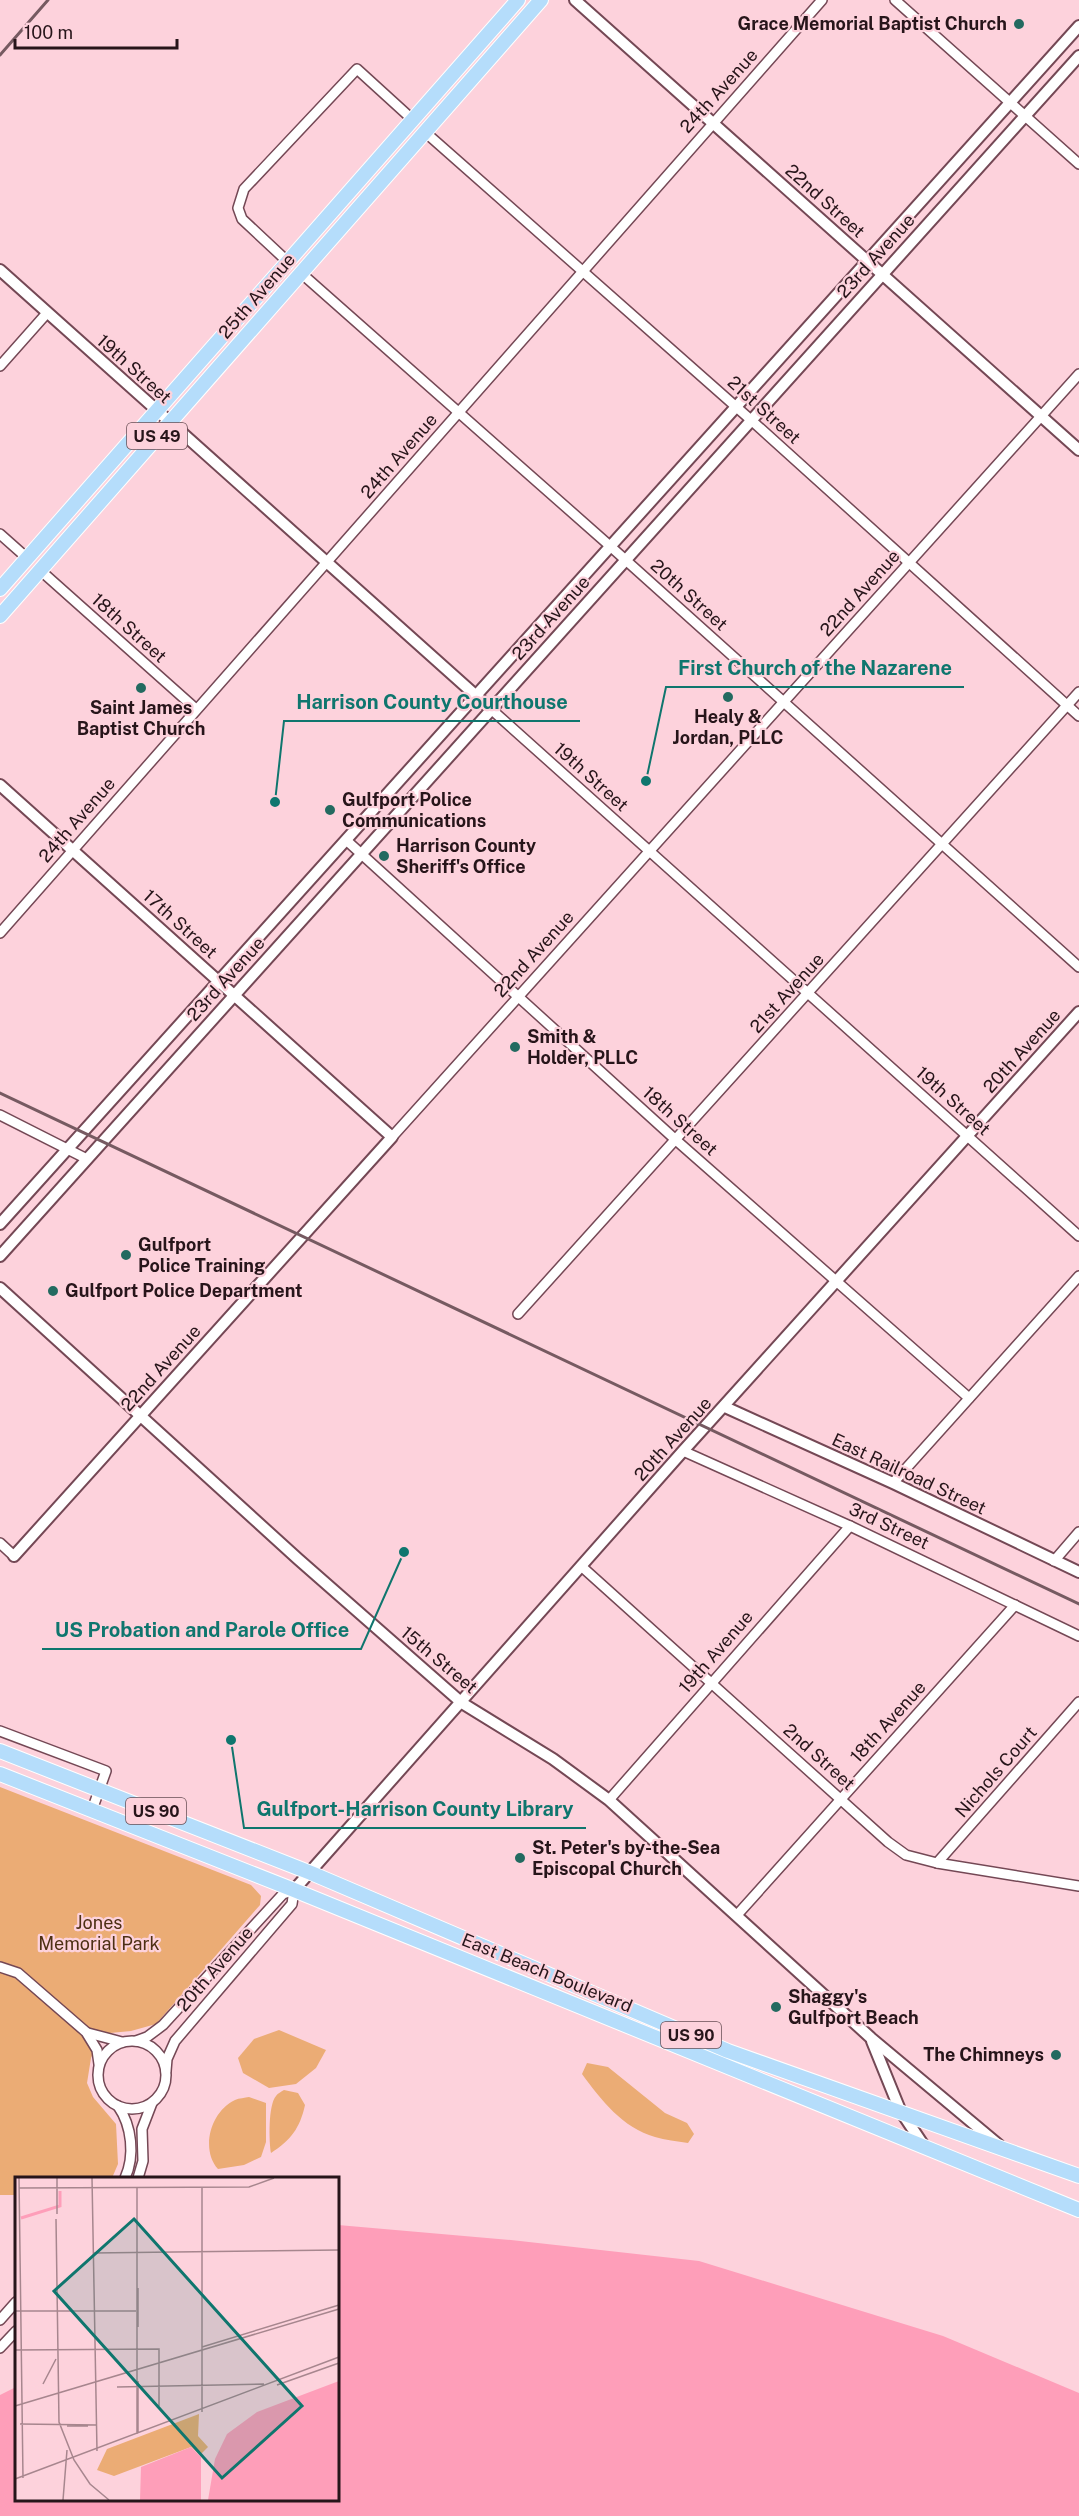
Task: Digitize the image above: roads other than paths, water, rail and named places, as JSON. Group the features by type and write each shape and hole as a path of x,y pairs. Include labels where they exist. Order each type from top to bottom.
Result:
{"main road":[{"name":"25th Avenue","path":"0,589 518,0"},
{"name":"25th Avenue","path":"0,616 541,0"},
{"name":"East Beach Boulevard","path":"0,1750 311,1873 728,2051 900,2110 1079,2176"},
{"name":"East Beach Boulevard","path":"0,1774 294,1890 1079,2210"}],"street":[{"name":"22nd Street","path":"575,0 1079,450"},
{"name":"24th Avenue","path":"0,933 822,0"},
{"path":"895,0 1079,164"},
{"name":"23rd Avenue","path":"0,1224 1079,26"},
{"name":"23rd Avenue","path":"0,1256 1079,56"},
{"path":"288,262 242,219 238,208 244,189 357,69 413,120"},
{"name":"21st Street","path":"425,132 751,420 1079,716"},
{"name":"19th Street","path":"0,270 1079,1236"},
{"name":"20th Street","path":"301,273 610,546 1079,967"},
{"path":"0,366 47,313"},
{"name":"22nd Avenue","path":"14,1556 1079,374"},
{"path":"0,534 27,558"},
{"name":"18th Street","path":"40,570 196,709"},
{"name":"21st Avenue","path":"518,1314 677,1141 1079,692"},
{"name":"17th Street","path":"0,785 392,1137"},
{"name":"18th Street","path":"346,840 677,1141 969,1398"},
{"name":"20th Avenue","path":"136,2041 147,2037 163,2025 283,1894 294,1890 311,1873 683,1451 1079,1012"},
{"path":"0,1115 87,1159"},
{"path":"893,1483 1079,1276"},
{"name":"15th Street","path":"0,1288 462,1703 553,1760 609,1800 871,2038 1001,2147"},
{"name":"East Railroad Street","path":"724,1407 893,1483 1079,1572"},
{"name":"3rd Street","path":"683,1451 850,1526 1079,1636"},
{"name":"19th Avenue","path":"609,1800 850,1526"},
{"path":"1054,1561 1079,1532"},
{"path":"0,1543 14,1556"},
{"name":"2nd Street","path":"581,1566 888,1842 906,1855 937,1863 1079,1886"},
{"name":"18th Avenue","path":"737,1915 1015,1605"},
{"name":"Nichols Court","path":"937,1863 1079,1702"},
{"path":"0,1731 105,1771 92,1810"},
{"name":"20th Avenue","path":"166,2072 166,2059 175,2041 292,1904 294,1890"},
{"path":"0,1967 18,1973 86,2032 98,2050 98,2079 109,2100 118,2106 136,2109 153,2103"},
{"path":"86,2032 122,2042 136,2041 146,2044 156,2050 163,2060 166,2072 164,2089 153,2103 142,2129 143,2162 138,2177"},
{"name":"15th Street","path":"871,2038 900,2110 909,2128 924,2146"},
{"path":"99,2067 107,2051 122,2042"},
{"path":"118,2106 127,2123 131,2144 130,2167 125,2177"},
{"path":"0,2320 15,2303"},
{"path":"0,2348 15,2332"}],"railway":[{"path":"0,55 48,0"},
{"path":"0,1093 1079,1604"}],"place":[{"name":"Grace Memorial Baptist Church","path":"1019,24"},
{"name":"Saint James Baptist Church","path":"141,688"},
{"name":"Healy & Jordan, PLLC","path":"728,697"},
{"name":"First Church of the Nazarene","path":"646,781"},
{"name":"Harrison County Courthouse","path":"275,802"},
{"name":"Gulfport Police Communications","path":"330,810"},
{"name":"Harrison County Sheriff's Office","path":"384,856"},
{"name":"Smith & Holder, PLLC","path":"515,1047"},
{"name":"Gulfport Police Training","path":"126,1255"},
{"name":"Gulfport Police Department","path":"53,1291"},
{"name":"US Probation and Parole Office","path":"404,1552"},
{"name":"Gulfport-Harrison County Library","path":"231,1740"},
{"name":"St. Peter's by-the-Sea Episcopal Church","path":"520,1858"},
{"name":"Shaggy's Gulfport Beach","path":"776,2007"},
{"name":"The Chimneys","path":"1056,2055"}],"park label":[{"name":"Jones Memorial Park","path":"99,1933"}]}
